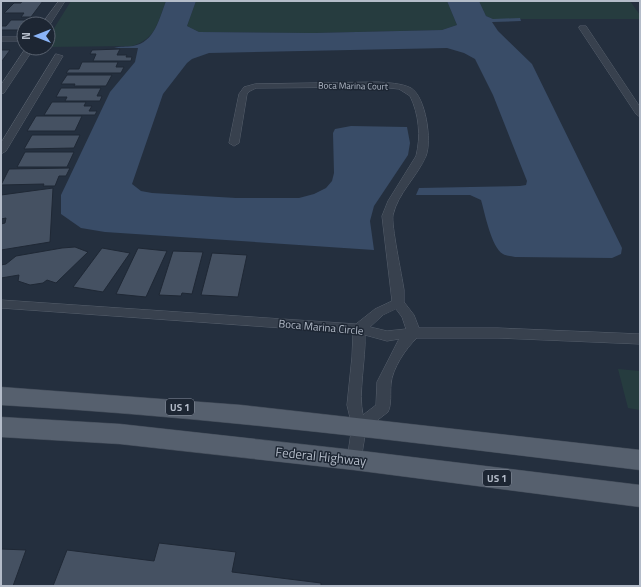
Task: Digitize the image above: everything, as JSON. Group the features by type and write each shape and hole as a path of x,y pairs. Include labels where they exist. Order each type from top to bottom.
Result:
{"main road":[{"name":"US 1","path":"1,396 168,406 359,426 640,460"},
{"name":"Federal Highway","path":"1,427 120,434 354,460 640,496"}],"street":[{"path":"52,16 62,1"},
{"path":"583,28 640,114"},
{"path":"1,39 16,39"},
{"path":"1,91 25,56"},
{"path":"1,151 59,56"},
{"name":"Boca Marina Court","path":"234,143 243,94 247,89 255,86 385,85 409,91 416,99 424,135 421,156 393,201 388,216 398,290 398,303"},
{"path":"354,460 359,426 354,405 360,357 359,328 379,312 398,303 408,315 414,333 401,345 384,382 383,408 359,426"},
{"name":"Boca Marina Circle","path":"1,304 359,328 387,336 414,333 498,333 640,339"}],"green space":[{"path":"71,1 166,1 155,29 147,39 132,46 56,47 56,25"},
{"path":"196,1 447,1 457,25 442,30 314,33 199,32 187,26"},
{"path":"479,1 630,1 640,15 640,19 493,19 486,16"},
{"path":"618,369 640,371 640,410 628,408"}],"water":[{"path":"166,1 196,1 187,26 199,32 314,33 442,30 457,25 447,1 479,1 486,16 493,19 520,18 521,21 492,22 498,31 532,64 622,248 621,254 612,258 515,257 506,255 499,250 495,244 481,200 470,195 416,195 419,188 520,186 526,185 527,181 493,95 475,59 464,53 447,48 209,53 192,59 187,63 163,94 132,184 141,191 152,193 236,198 299,198 314,194 326,188 332,181 334,173 333,133 335,129 351,126 407,127 410,143 408,155 374,206 370,221 374,250 105,232 81,228 61,214 61,195 110,92 135,62 138,48 114,48 133,46 146,40 155,29"}],"building":[{"path":"22,1 43,1 32,16 22,16 24,13 4,13 14,3 21,3"},
{"path":"11,20 16,20 16,30 1,30 1,26 6,26"},
{"path":"120,49 117,55 127,55 126,57 132,57 131,61 93,61 96,54 90,54 92,50"},
{"path":"1,50 10,50 2,61 1,61"},
{"path":"82,62 118,62 116,67 124,67 121,73 66,73 69,69 79,69"},
{"path":"67,75 112,75 106,86 74,86 75,84 61,84"},
{"path":"61,88 101,88 97,96 102,96 100,101 65,101 67,97 56,97"},
{"path":"52,102 86,102 84,106 92,106 89,111 97,111 95,115 44,115"},
{"path":"36,116 82,116 75,131 27,131"},
{"path":"32,135 80,135 74,148 24,149"},
{"path":"25,152 74,152 67,167 17,167"},
{"path":"70,168 66,176 59,176 55,186 43,186 44,184 1,185 9,169"},
{"path":"53,188 50,242 1,250 1,224 5,223 6,218 1,219 1,195"},
{"path":"75,247 88,252 56,283 47,280 43,283 30,285 18,281 19,275 1,278 1,265 6,264 16,256"},
{"path":"102,248 130,253 103,292 73,287"},
{"path":"138,248 167,251 146,297 116,294"},
{"path":"173,251 203,252 192,294 182,293 181,296 159,295"},
{"path":"212,253 247,255 238,297 201,295"},
{"path":"159,543 236,552 232,572 321,583 321,586 53,586 67,550 154,561"},
{"path":"1,549 26,550 13,586 1,586"}]}
